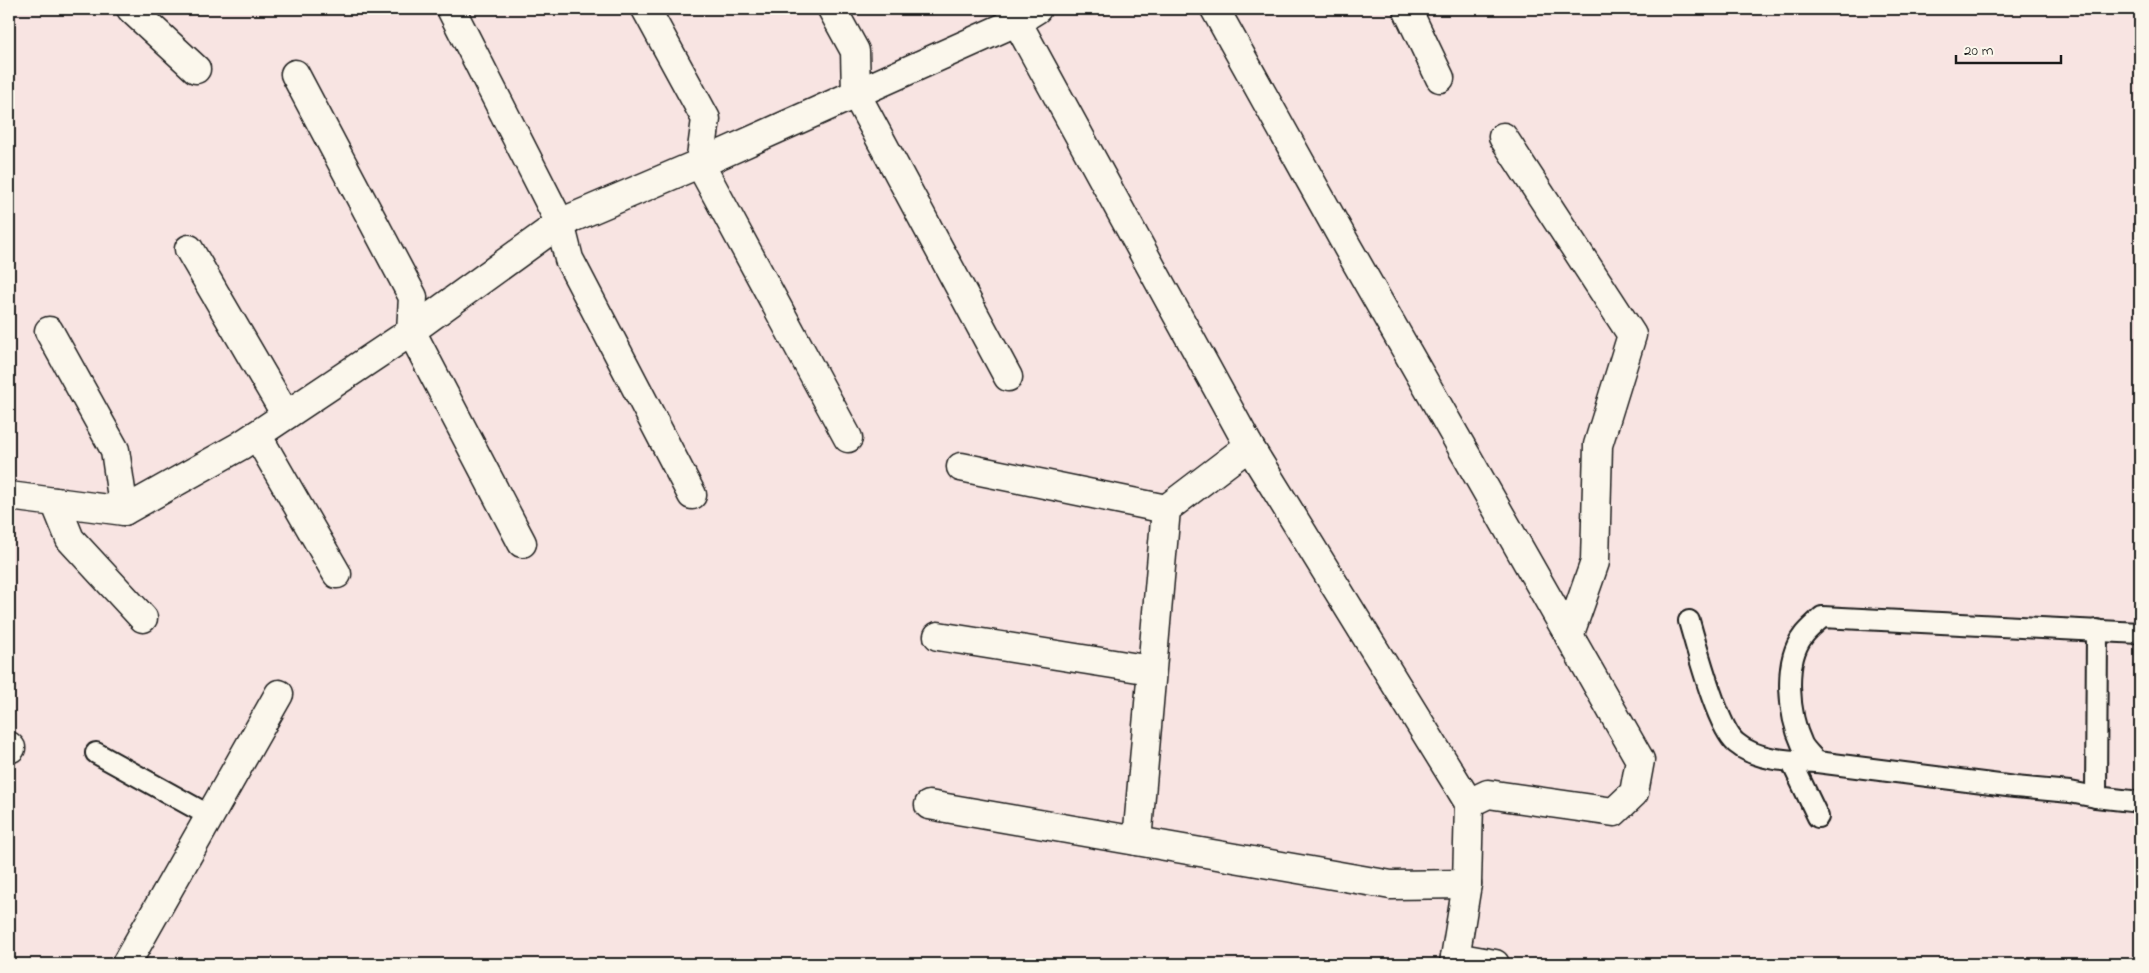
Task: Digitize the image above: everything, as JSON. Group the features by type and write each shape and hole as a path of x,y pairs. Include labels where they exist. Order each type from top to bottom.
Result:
{"street":[{"path":"130,9 196,69"},
{"path":"451,9 560,223 569,259 692,495"},
{"path":"646,9 706,119 700,164 848,438"},
{"path":"832,9 855,51 856,94 1008,377"},
{"path":"1215,9 1348,248 1640,760 1634,793 1614,812 1488,794 1469,804"},
{"path":"1407,9 1440,78"},
{"path":"9,496 124,511 256,435 411,331 560,223 700,164 856,94 1021,13 1249,446 1469,804 1467,884 1454,961 1495,964"},
{"path":"295,74 413,297 411,331 522,543"},
{"path":"1503,138 1632,335 1598,445 1595,562 1569,636"},
{"path":"189,249 286,415"},
{"path":"49,331 115,450 124,511"},
{"path":"256,435 337,574"},
{"path":"961,467 1166,508 1249,446"},
{"path":"55,502 70,539 143,618"},
{"path":"1137,842 1166,508"},
{"path":"938,636 1152,670"},
{"path":"126,964 279,694"},
{"path":"930,805 1391,885 1467,884"}],"lane":[{"path":"1817,762 1802,745 1794,717 1789,687 1793,659 1802,637 1822,618 2140,632"},
{"path":"1689,621 1720,720 1734,742 1747,750 1783,761 1817,762 2140,802"},
{"path":"2096,797 2097,630"},
{"path":"96,753 210,816"},
{"path":"1791,761 1818,817"}]}
